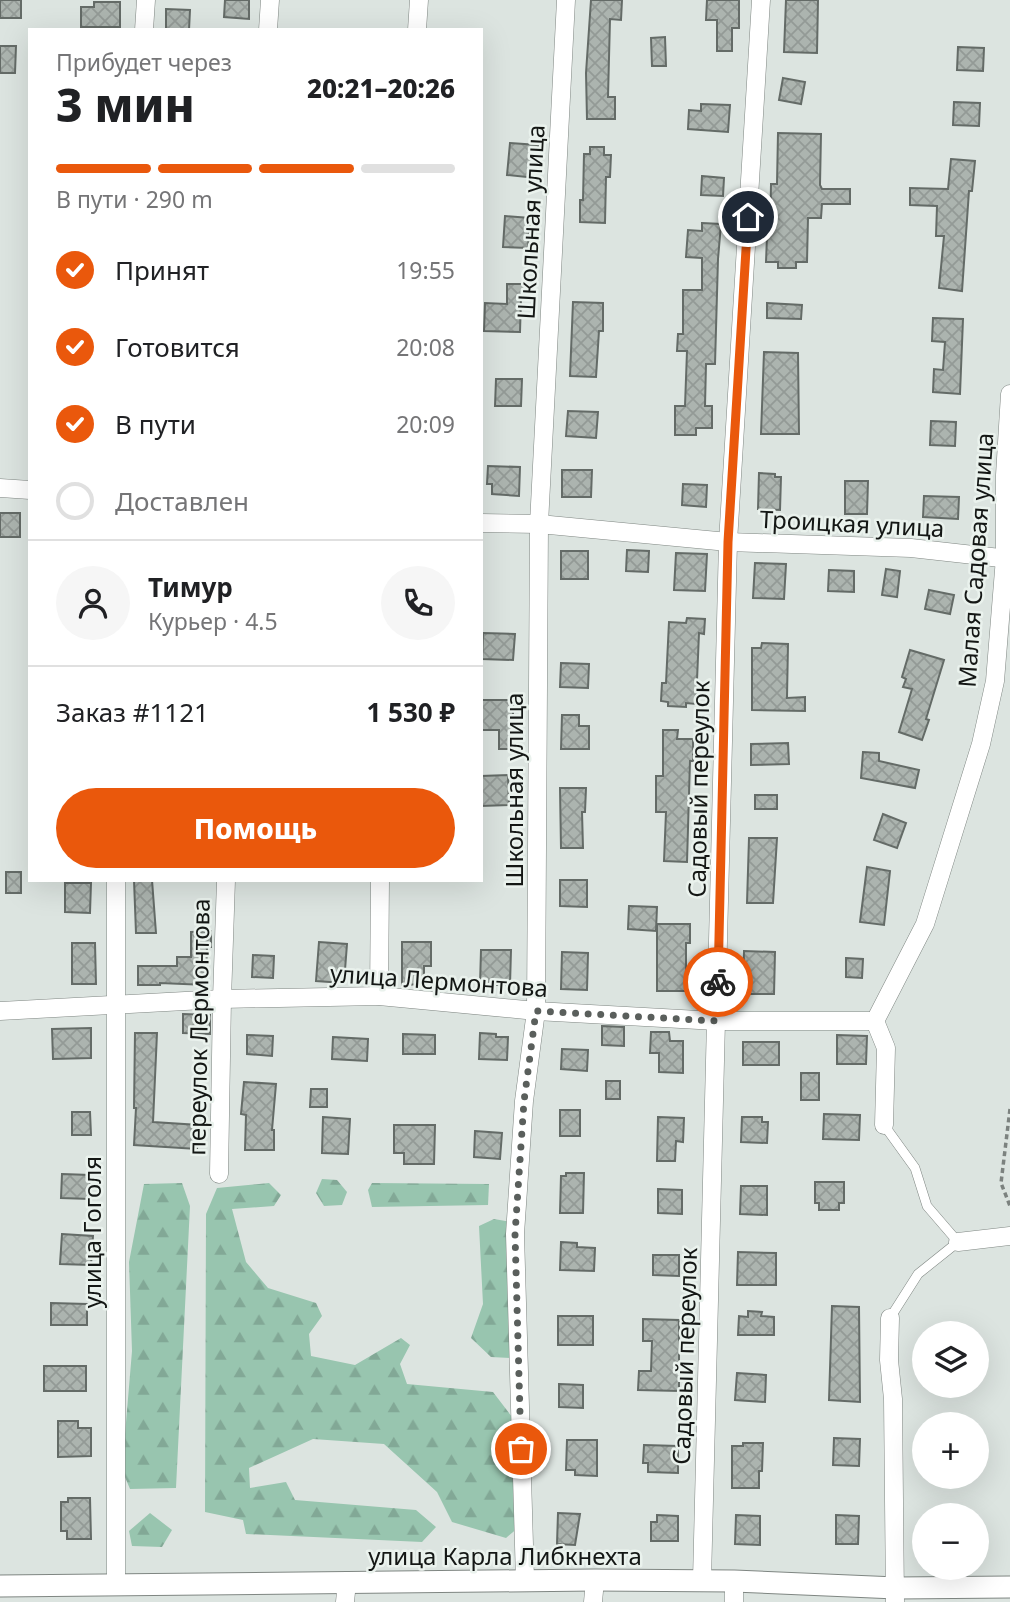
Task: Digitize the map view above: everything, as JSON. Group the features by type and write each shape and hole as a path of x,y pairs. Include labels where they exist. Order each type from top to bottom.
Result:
{"street":[{"path":"144,28 146,0"},
{"path":"268,28 270,0"},
{"path":"417,28 419,0"},
{"name":"Школьная улица","path":"525,1580 515,1234 524,1101 536,1011 539,524 566,0"},
{"name":"Садовый переулок","path":"702,1580 728,542 761,0"},
{"name":"Малая Садовая улица","path":"876,1021 925,924 981,744 995,681 1007,559 1005,475 1010,394"},
{"path":"0,488 28,491"},
{"name":"Троицкая улица","path":"483,523 539,524 728,542 911,548 1007,559"},
{"name":"улица Гоголя","path":"116,882 116,1585"},
{"name":"переулок Лермонтова","path":"219,1174 226,882"},
{"path":"379,996 380,882"},
{"name":"улица Лермонтова","path":"0,1011 222,999 379,996 536,1011 717,1021 876,1021"},
{"path":"876,1021 886,1048 884,1125"},
{"path":"958,1242 1010,1236"},
{"path":"890,1318 896,1595"},
{"name":"улица Карла Либкнехта","path":"0,1586 116,1585 144,1593 346,1592 525,1580 702,1580 734,1591 896,1595 1010,1587"},
{"path":"593,1602 595,1580"}],"lane":[{"path":"884,1125 915,1168 927,1206 958,1242 918,1274 890,1318"}],"path":[{"path":"1010,1110 1001,1183 1010,1206"}],"green space":[{"path":"322,1179 337,1180 347,1192 342,1205 324,1206 316,1193"},
{"path":"182,1183 190,1206 176,1488 130,1489 122,1470 132,1351 129,1262 144,1184"},
{"path":"269,1183 281,1195 274,1206 232,1209 246,1262 268,1288 316,1303 322,1316 309,1334 311,1356 355,1365 401,1338 410,1345 400,1364 407,1384 493,1392 512,1417 519,1527 506,1538 452,1522 437,1492 384,1444 313,1439 249,1468 250,1488 286,1482 295,1500 416,1510 436,1527 422,1542 246,1534 243,1520 205,1512 206,1214 217,1188"},
{"path":"372,1183 489,1184 488,1205 372,1207 368,1190"},
{"path":"494,1219 511,1222 512,1358 491,1357 471,1338 483,1304 479,1226"},
{"path":"150,1513 172,1530 162,1547 132,1546 129,1531"}],"building":[{"path":"0,0 21,0 21,18 0,18"},
{"path":"225,0 249,0 249,19 224,17"},
{"path":"591,0 622,0 621,20 610,19 608,97 615,97 615,119 587,119 586,73"},
{"path":"707,0 739,0 739,28 732,28 732,51 717,51 717,20 706,20"},
{"path":"786,0 818,0 817,53 784,52"},
{"path":"94,2 120,2 120,27 81,27 81,7 94,7"},
{"path":"166,9 190,10 189,28 166,28"},
{"path":"665,37 666,66 652,66 651,38"},
{"path":"0,46 16,46 15,73 0,73"},
{"path":"958,47 984,48 983,71 957,70"},
{"path":"783,78 805,82 801,104 779,100"},
{"path":"954,102 980,103 979,126 953,125"},
{"path":"701,104 730,105 728,132 688,129 689,110 701,111"},
{"path":"778,133 821,134 822,189 850,189 850,204 822,204 821,218 808,218 807,262 796,262 796,268 778,268 778,262 766,262 767,236 770,236 771,184 777,184"},
{"path":"510,143 538,145 536,178 507,175"},
{"path":"590,147 604,147 604,155 611,155 610,177 606,177 605,223 580,222 584,154 590,154"},
{"path":"951,159 975,161 972,191 969,191 962,291 939,288 944,236 936,236 937,206 910,205 910,188 948,189"},
{"path":"702,176 724,178 723,196 701,195"},
{"path":"505,216 530,218 528,248 503,247"},
{"path":"702,223 721,224 715,364 706,364 705,406 712,406 712,428 696,428 696,435 675,435 675,406 685,406 687,351 677,351 678,334 683,334 683,290 702,290 702,258 686,257 688,230 702,231"},
{"path":"507,284 526,284 526,298 521,298 520,332 484,331 485,303 507,304"},
{"path":"573,302 603,303 603,331 599,331 596,377 570,376"},
{"path":"767,303 802,305 801,319 767,318"},
{"path":"933,318 963,319 960,394 933,392 934,369 943,370 945,342 932,341"},
{"path":"764,352 798,353 799,434 761,434"},
{"path":"496,379 522,379 521,406 495,406"},
{"path":"568,411 598,412 596,438 566,436"},
{"path":"931,421 956,422 955,446 930,445"},
{"path":"488,466 520,467 519,496 492,494 492,484 487,484"},
{"path":"562,470 592,470 591,497 562,497"},
{"path":"759,473 781,477 780,510 758,509"},
{"path":"845,481 868,481 867,514 845,514"},
{"path":"683,484 707,485 706,507 682,505"},
{"path":"924,496 959,497 958,519 923,517"},
{"path":"0,513 20,513 20,537 0,537"},
{"path":"627,550 649,551 648,572 626,571"},
{"path":"561,551 588,551 588,579 561,579"},
{"path":"676,553 707,554 705,591 674,590"},
{"path":"755,563 786,564 784,599 753,598"},
{"path":"886,569 900,571 897,597 882,595"},
{"path":"829,570 854,571 854,592 828,591"},
{"path":"929,590 954,595 950,614 925,609"},
{"path":"687,618 705,619 704,634 699,633 696,704 686,703 686,707 668,706 668,702 661,701 662,683 666,683 669,622 686,623"},
{"path":"483,633 515,634 513,660 483,659"},
{"path":"762,643 788,644 787,698 805,697 805,711 752,710 752,648 761,648"},
{"path":"910,650 944,660 922,740 899,732 912,689 903,687 906,679 902,677"},
{"path":"561,663 589,664 588,688 560,687"},
{"path":"483,700 513,700 513,749 499,749 499,730 483,730"},
{"path":"562,715 579,715 579,726 589,726 589,749 561,749"},
{"path":"663,730 678,730 677,739 693,739 687,862 664,861 666,812 656,812 656,776 663,776"},
{"path":"788,743 789,764 751,765 751,744"},
{"path":"863,752 879,753 879,761 919,770 915,788 861,778"},
{"path":"508,775 509,805 483,806 483,776"},
{"path":"560,788 586,788 585,812 582,812 583,848 561,848"},
{"path":"755,795 777,795 777,809 755,809"},
{"path":"883,814 906,823 897,848 874,840"},
{"path":"749,838 777,838 773,903 747,903"},
{"path":"867,867 890,871 884,925 860,922"},
{"path":"6,872 21,872 21,893 6,893"},
{"path":"560,880 587,880 587,907 560,906"},
{"path":"134,882 152,882 156,933 136,933"},
{"path":"65,883 91,883 90,913 65,912"},
{"path":"629,906 657,907 656,931 628,929"},
{"path":"657,924 690,924 690,943 686,943 686,991 657,991"},
{"path":"211,931 211,947 207,947 206,985 138,985 138,966 177,966 177,957 191,957 191,932"},
{"path":"319,942 347,944 344,983 316,981"},
{"path":"402,942 431,942 431,966 424,966 424,984 402,985"},
{"path":"72,943 95,943 96,984 72,984"},
{"path":"481,950 511,950 510,985 480,985"},
{"path":"744,951 775,952 774,994 743,994"},
{"path":"562,952 588,953 587,990 561,989"},
{"path":"253,955 274,956 273,978 252,977"},
{"path":"846,958 863,959 862,978 846,977"},
{"path":"183,1014 210,1015 210,1034 183,1033"},
{"path":"602,1026 624,1027 624,1046 602,1045"},
{"path":"91,1028 91,1058 53,1059 52,1029"},
{"path":"651,1032 669,1032 670,1041 683,1041 683,1073 659,1072 659,1053 650,1053"},
{"path":"135,1033 157,1033 153,1122 199,1125 197,1149 134,1145"},
{"path":"480,1033 508,1037 507,1060 479,1059"},
{"path":"403,1034 435,1035 435,1054 403,1054"},
{"path":"247,1035 273,1036 272,1056 247,1054"},
{"path":"837,1035 867,1036 866,1064 837,1064"},
{"path":"333,1037 368,1039 367,1061 332,1059"},
{"path":"743,1042 779,1042 779,1065 743,1065"},
{"path":"562,1049 588,1050 587,1071 561,1069"},
{"path":"801,1073 819,1073 819,1100 801,1100"},
{"path":"606,1081 620,1081 620,1099 606,1099"},
{"path":"244,1082 276,1084 272,1130 274,1150 245,1150 246,1115 241,1114"},
{"path":"311,1089 327,1089 327,1107 310,1107"},
{"path":"560,1110 580,1110 580,1136 560,1136"},
{"path":"72,1112 90,1112 91,1135 72,1135"},
{"path":"824,1114 860,1115 859,1140 823,1139"},
{"path":"323,1117 350,1119 348,1154 322,1153"},
{"path":"658,1117 684,1118 683,1142 676,1141 675,1161 657,1161"},
{"path":"742,1117 762,1117 762,1122 768,1122 767,1143 741,1142"},
{"path":"394,1125 435,1125 434,1164 404,1164 404,1153 394,1153"},
{"path":"475,1131 502,1133 500,1159 474,1157"},
{"path":"566,1173 584,1173 583,1213 560,1213 561,1176 566,1176"},
{"path":"62,1174 90,1175 90,1199 61,1198"},
{"path":"815,1182 844,1182 844,1203 839,1203 839,1210 819,1210 819,1203 815,1203"},
{"path":"741,1186 767,1186 767,1215 740,1214"},
{"path":"658,1189 682,1190 682,1214 658,1213"},
{"path":"62,1234 93,1236 91,1265 60,1264"},
{"path":"561,1242 577,1243 577,1247 595,1248 594,1271 560,1270"},
{"path":"738,1252 776,1253 776,1285 737,1285"},
{"path":"653,1255 679,1255 679,1276 653,1275"},
{"path":"51,1303 87,1304 87,1325 51,1325"},
{"path":"832,1306 859,1307 860,1402 829,1400"},
{"path":"748,1311 762,1312 761,1316 774,1317 774,1335 738,1335 739,1316 748,1317"},
{"path":"558,1316 593,1316 593,1345 558,1345"},
{"path":"643,1319 679,1320 679,1391 638,1390 639,1371 651,1371 652,1341 643,1341"},
{"path":"44,1366 86,1366 86,1391 44,1391"},
{"path":"737,1373 766,1375 765,1402 735,1400"},
{"path":"559,1384 583,1385 583,1408 559,1407"},
{"path":"58,1421 78,1421 78,1428 91,1428 91,1456 58,1457"},
{"path":"834,1438 860,1439 859,1466 833,1465"},
{"path":"567,1440 597,1440 597,1476 575,1475 575,1470 566,1470"},
{"path":"743,1443 763,1443 759,1488 732,1488 732,1446 743,1446"},
{"path":"644,1445 678,1446 678,1473 648,1472 648,1463 643,1463"},
{"path":"68,1498 90,1498 91,1539 67,1539 67,1531 61,1531 61,1502 68,1502"},
{"path":"558,1513 580,1514 575,1545 557,1544"},
{"path":"657,1515 678,1516 678,1541 651,1541 651,1522 657,1522"},
{"path":"736,1515 760,1516 760,1545 735,1544"},
{"path":"836,1515 859,1516 858,1544 836,1544"}],"way so far":[{"path":"521,1449 515,1234 524,1101 536,1011 717,1021 718,982"}],"route":[{"path":"718,982 728,542 748,217"}]}
